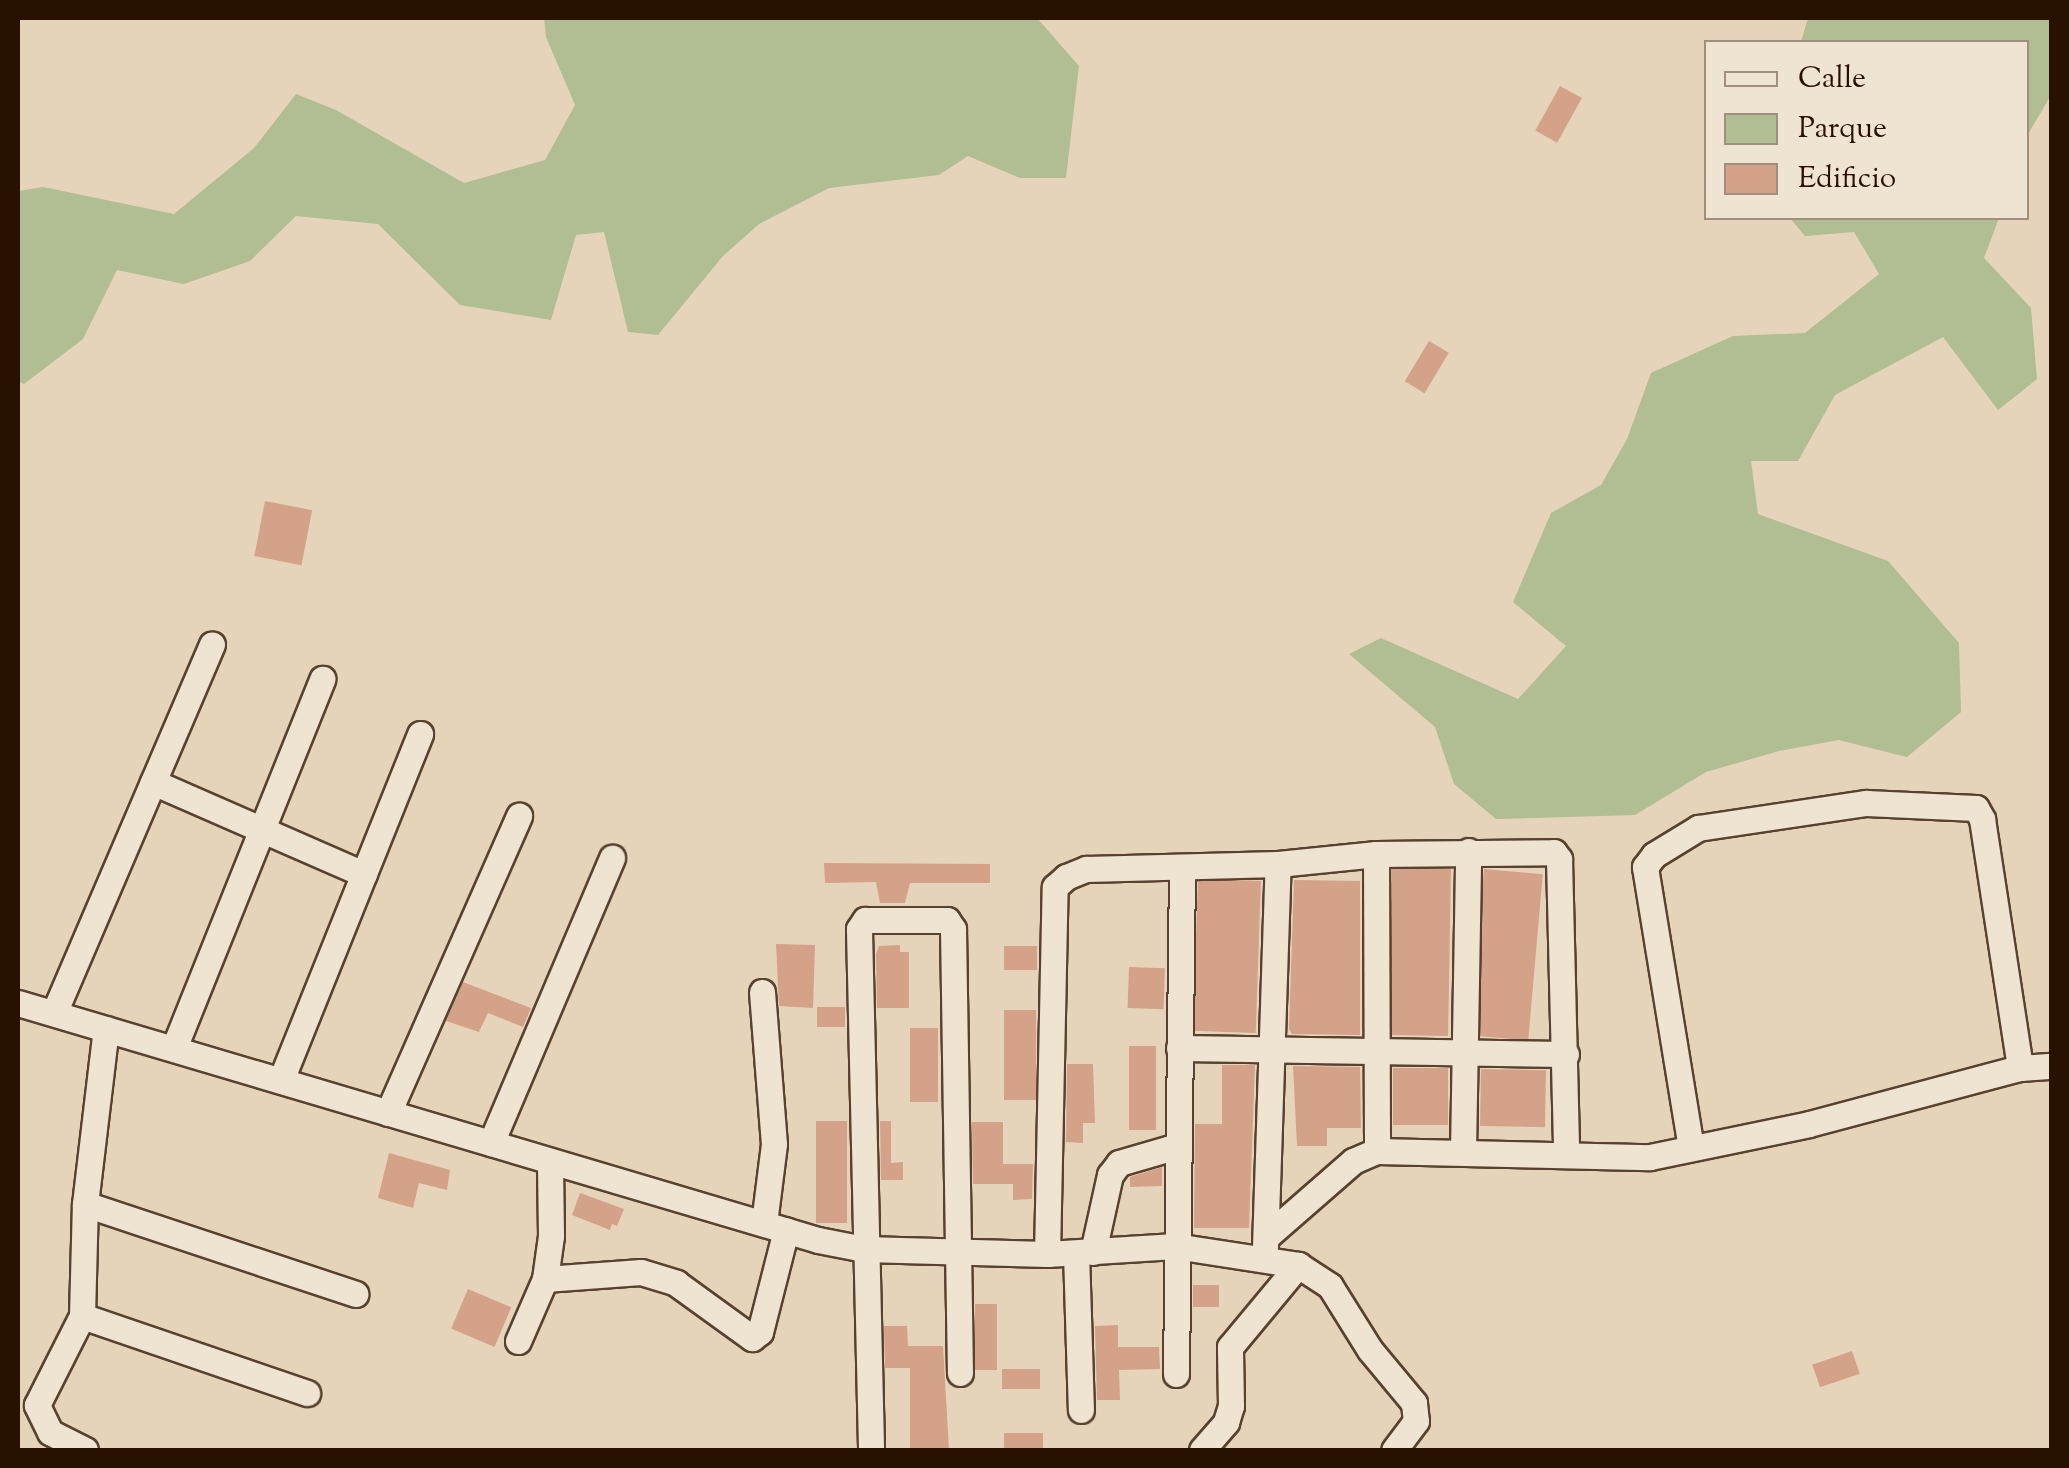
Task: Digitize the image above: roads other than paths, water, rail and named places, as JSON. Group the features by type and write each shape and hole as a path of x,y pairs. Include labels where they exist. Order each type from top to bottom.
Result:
{"street":[{"path":"54,1013 212,644"},
{"path":"174,1048 322,680"},
{"path":"280,1080 420,734"},
{"path":"153,782 263,826 364,874"},
{"path":"1690,1148 1645,866 1654,854 1698,828 1866,803 1976,808 1982,819 2020,1068"},
{"path":"388,1113 519,816"},
{"path":"1463,1152 1468,851"},
{"path":"1047,1254 1055,888 1066,877 1086,869 1278,864 1376,854 1554,852 1559,859 1566,1155"},
{"path":"1376,854 1377,1150"},
{"path":"491,1143 612,858"},
{"path":"1265,1247 1275,1050 1278,864"},
{"path":"1176,1374 1182,867"},
{"path":"871,1448 859,929 865,920 947,920 953,928 960,1372"},
{"path":"545,1279 641,1272 676,1283 752,1338 760,1332 775,1226 774,1144 762,992"},
{"path":"18,1002 550,1161 864,1249 960,1248 1047,1254 1175,1246 1265,1247 1330,1286 1370,1350 1414,1403 1416,1422 1394,1450"},
{"path":"85,1450 50,1432 38,1406 82,1316 85,1204 106,1029"},
{"path":"1179,1048 1566,1054"},
{"path":"1265,1247 1354,1162 1377,1150 1650,1156 1809,1124 2020,1068 2052,1066"},
{"path":"1081,1410 1084,1253 1110,1175 1119,1163 1177,1146"},
{"path":"518,1342 545,1279 552,1236 550,1161"},
{"path":"85,1204 355,1294"},
{"path":"1202,1450 1226,1422 1231,1406 1230,1347 1298,1265"},
{"path":"82,1316 307,1393"}]}
